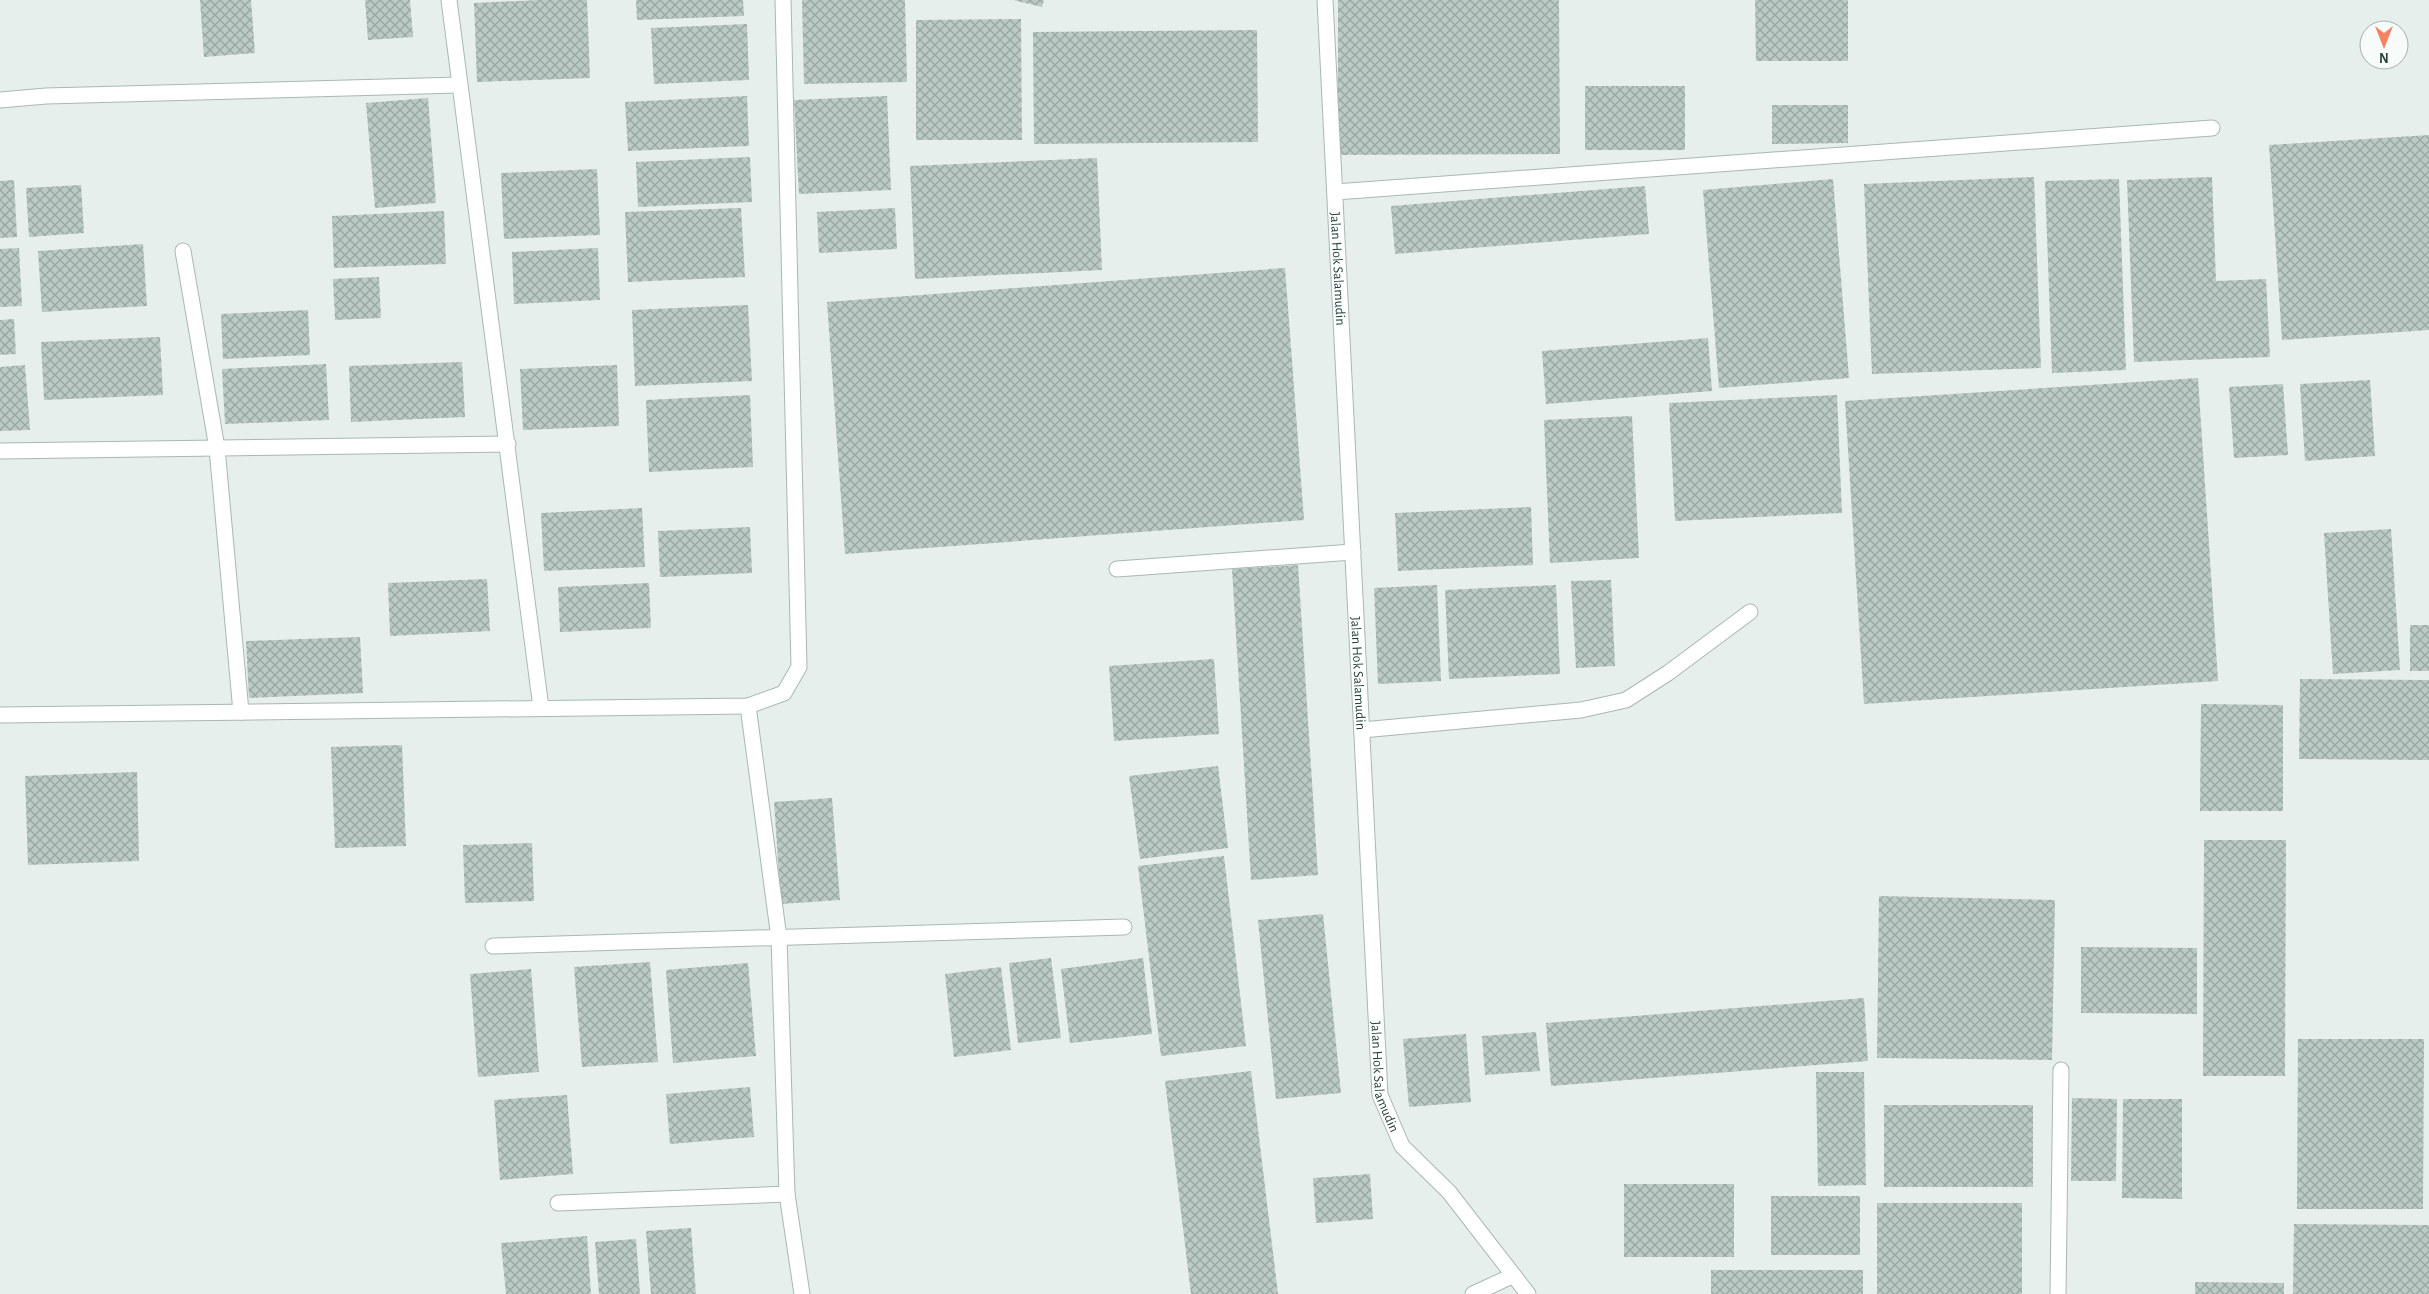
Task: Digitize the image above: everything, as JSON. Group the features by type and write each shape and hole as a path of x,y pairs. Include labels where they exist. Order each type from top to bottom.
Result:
{"street":[{"path":"449,0 541,708"},
{"path":"0,715 748,706 784,693 799,667 783,0"},
{"name":"Jalan Hok Salamudin","path":"1325,0 1380,1095 1402,1146 1449,1192 1512,1276 1528,1294"},
{"path":"0,100 46,96 459,85"},
{"path":"1335,192 2212,128"},
{"path":"183,251 217,448 241,712"},
{"path":"0,451 508,444"},
{"path":"1117,569 1353,552"},
{"path":"1362,730 1581,710 1626,700 1668,673 1750,612"},
{"path":"748,706 779,938 787,1194 802,1294"},
{"path":"493,946 1124,927"},
{"path":"2058,1294 2061,1070"},
{"path":"558,1203 787,1194"},
{"path":"1473,1294 1512,1276"}],"building":[{"path":"200,0 251,0 255,53 204,57"},
{"path":"365,0 410,0 413,37 368,40"},
{"path":"587,0 590,78 477,82 474,3"},
{"path":"636,0 743,0 744,16 637,20"},
{"path":"802,0 905,0 907,82 804,84"},
{"path":"1013,0 1044,0 1042,7"},
{"path":"1338,0 1559,0 1560,154 1338,155"},
{"path":"1755,0 1848,0 1848,61 1756,61"},
{"path":"1021,19 1022,140 916,140 916,20"},
{"path":"747,24 749,80 654,84 651,28"},
{"path":"1257,30 1258,142 1034,144 1033,32"},
{"path":"1585,86 1685,86 1685,150 1585,150"},
{"path":"747,96 749,146 628,151 625,102"},
{"path":"887,96 891,190 799,194 794,100"},
{"path":"428,98 436,203 375,208 366,103"},
{"path":"1772,105 1848,105 1848,143 1772,144"},
{"path":"2429,135 2429,330 2282,340 2269,145"},
{"path":"750,157 752,202 638,207 636,162"},
{"path":"1097,158 1102,270 915,279 910,166"},
{"path":"597,169 600,235 504,239 501,173"},
{"path":"2034,177 2041,368 1872,374 1864,184"},
{"path":"2212,177 2216,281 2266,279 2270,357 2134,362 2127,180"},
{"path":"1833,179 1849,378 1719,388 1703,190"},
{"path":"2119,179 2126,370 2052,373 2045,181"},
{"path":"14,180 17,237 0,238 0,181"},
{"path":"81,185 84,233 29,237 26,188"},
{"path":"1645,186 1649,234 1395,254 1391,206"},
{"path":"741,208 745,277 628,282 625,212"},
{"path":"895,208 897,249 819,253 817,212"},
{"path":"444,211 446,264 334,268 332,216"},
{"path":"143,244 147,306 42,312 38,251"},
{"path":"19,248 22,306 0,307 0,249"},
{"path":"598,248 600,300 514,304 512,252"},
{"path":"1285,268 1304,520 845,554 827,302"},
{"path":"379,277 381,318 335,320 333,279"},
{"path":"748,305 752,381 635,386 632,310"},
{"path":"308,310 310,355 223,359 221,314"},
{"path":"14,319 16,354 0,355 0,320"},
{"path":"160,337 163,395 44,400 41,342"},
{"path":"1708,338 1712,391 1546,404 1542,351"},
{"path":"462,362 465,417 351,422 349,366"},
{"path":"326,364 329,420 225,424 222,369"},
{"path":"25,365 30,430 0,431 0,367"},
{"path":"617,365 619,426 523,430 520,369"},
{"path":"2198,378 2218,681 1864,704 1845,401"},
{"path":"2370,380 2375,456 2305,461 2300,384"},
{"path":"2283,384 2288,455 2234,458 2229,387"},
{"path":"750,395 753,467 649,472 646,400"},
{"path":"1837,395 1842,513 1675,521 1669,403"},
{"path":"1632,416 1639,558 1550,563 1544,420"},
{"path":"1531,507 1533,565 1398,571 1395,513"},
{"path":"642,508 645,567 544,571 541,513"},
{"path":"750,527 752,573 660,577 658,531"},
{"path":"2391,529 2400,670 2333,674 2324,533"},
{"path":"1298,565 1318,875 1251,880 1232,569"},
{"path":"487,579 490,631 390,636 388,583"},
{"path":"1611,580 1615,666 1576,668 1571,581"},
{"path":"649,583 651,628 560,632 558,587"},
{"path":"1437,585 1441,681 1378,684 1374,588"},
{"path":"1556,585 1560,674 1449,679 1445,590"},
{"path":"2410,625 2429,625 2429,671 2410,671"},
{"path":"360,637 363,693 249,698 246,641"},
{"path":"1214,659 1219,734 1114,741 1109,666"},
{"path":"2300,679 2429,680 2429,760 2299,759"},
{"path":"2201,704 2283,705 2283,811 2200,811"},
{"path":"402,745 406,846 335,848 331,747"},
{"path":"1218,766 1228,848 1140,859 1129,776"},
{"path":"137,772 139,861 28,865 25,776"},
{"path":"832,798 840,900 781,904 774,802"},
{"path":"2204,840 2286,840 2285,1076 2203,1076"},
{"path":"532,843 534,901 465,903 463,845"},
{"path":"1224,856 1246,1046 1161,1056 1138,866"},
{"path":"1879,896 2055,900 2052,1060 1877,1058"},
{"path":"1323,914 1341,1093 1276,1099 1258,920"},
{"path":"2081,947 2197,948 2197,1014 2081,1013"},
{"path":"1051,958 1061,1038 1018,1043 1009,963"},
{"path":"1143,958 1152,1034 1070,1043 1061,969"},
{"path":"650,962 658,1062 582,1067 574,967"},
{"path":"748,963 756,1056 673,1063 666,970"},
{"path":"1001,967 1011,1050 954,1057 945,974"},
{"path":"531,969 539,1072 478,1077 470,974"},
{"path":"1864,998 1868,1061 1551,1086 1546,1023"},
{"path":"1536,1032 1540,1071 1485,1075 1482,1036"},
{"path":"1466,1034 1471,1102 1409,1107 1403,1039"},
{"path":"2298,1039 2424,1039 2423,1209 2297,1209"},
{"path":"1251,1071 1278,1294 1191,1294 1165,1081"},
{"path":"1816,1072 1864,1072 1866,1185 1818,1186"},
{"path":"750,1087 754,1137 670,1144 666,1094"},
{"path":"567,1095 573,1174 500,1180 494,1100"},
{"path":"2072,1098 2117,1099 2116,1181 2071,1181"},
{"path":"2123,1099 2182,1099 2182,1199 2122,1198"},
{"path":"1884,1105 2033,1105 2033,1187 1884,1187"},
{"path":"1370,1174 1373,1219 1316,1223 1313,1178"},
{"path":"1624,1184 1734,1184 1734,1257 1624,1257"},
{"path":"1771,1196 1860,1196 1860,1255 1771,1255"},
{"path":"1877,1203 2022,1203 2022,1294 1877,1294"},
{"path":"2294,1224 2429,1225 2429,1294 2293,1294"},
{"path":"691,1228 696,1294 651,1294 646,1231"},
{"path":"587,1236 591,1294 506,1294 501,1243"},
{"path":"636,1239 640,1294 599,1294 595,1242"},
{"path":"1711,1270 1863,1270 1863,1294 1711,1294"},
{"path":"2195,1282 2284,1283 2284,1294 2195,1294"}]}
